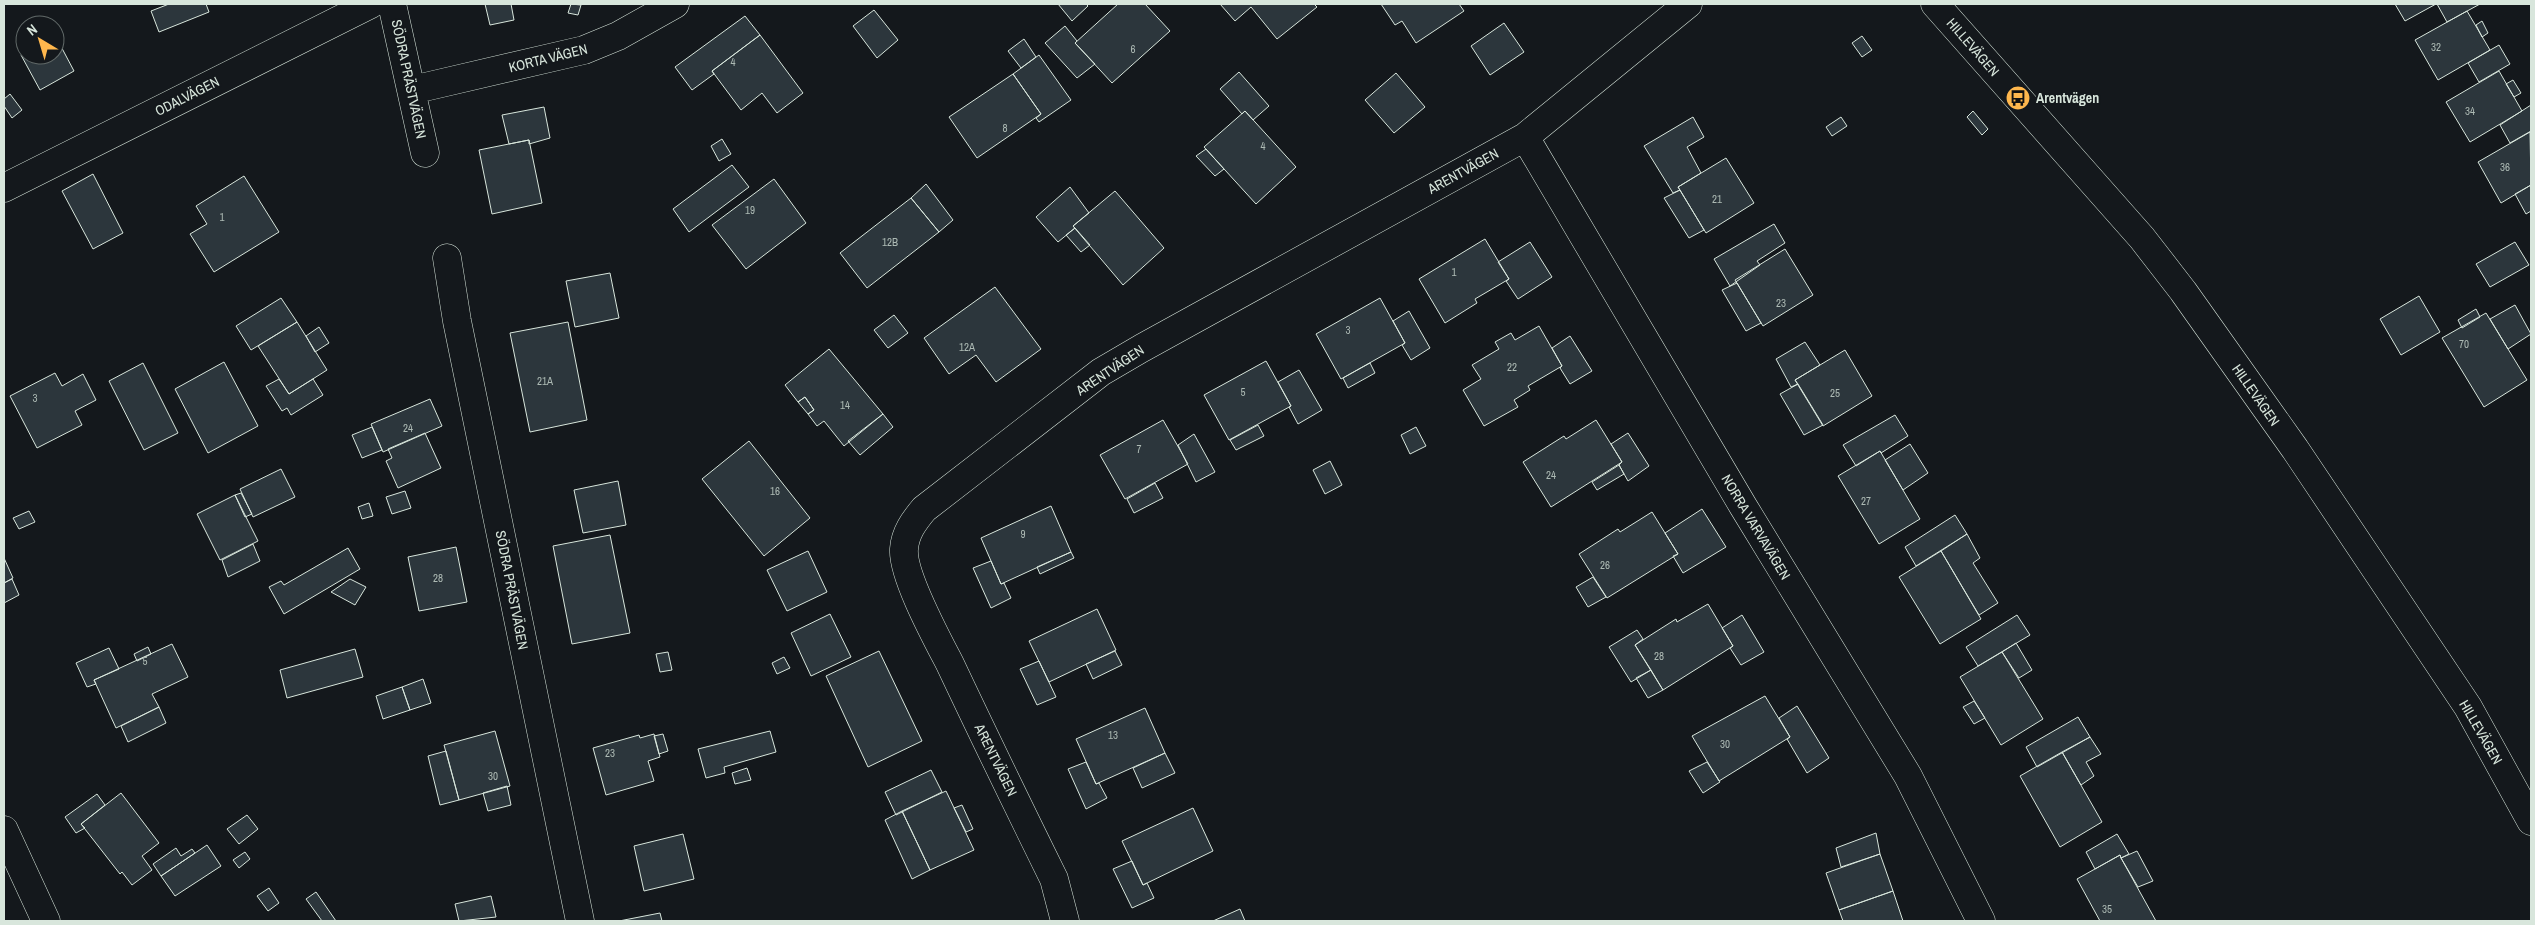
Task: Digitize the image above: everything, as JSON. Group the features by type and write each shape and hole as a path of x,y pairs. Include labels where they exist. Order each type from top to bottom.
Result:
{"street":[{"name":"ODALVÄGEN","path":"4,188 371,4"},
{"name":"SÖDRA PRÄSTVÄGEN","path":"392,4 425,153"},
{"name":"KORTA VÄGEN","path":"412,90 584,50 618,36 675,4"},
{"name":"ARENTVÄGEN","path":"1065,921 1054,879 924,612 905,564 904,549 907,533 914,521 924,509 1101,372 1525,137 1688,4"},
{"name":"HILLEVÄGEN","path":"1935,4 2142,238 2183,291 2295,449 2468,708 2531,821"},
{"name":"NORRA VARVAVÄGEN","path":"1525,137 1743,506 1908,776 1980,921"},
{"name":"SÖDRA PRÄSTVÄGEN","path":"447,258 457,321 580,921"},
{"path":"4,830 46,921"}],"building":[{"path":"169,4 206,4 209,12 159,32 151,11"},
{"path":"485,4 511,4 514,20 490,25"},
{"path":"571,4 581,5 578,15 568,13"},
{"path":"1058,4 1086,4 1088,6 1072,21"},
{"path":"1118,4 1145,4 1170,31 1112,83 1075,43"},
{"path":"1220,4 1314,4 1317,7 1277,39 1251,7 1235,21"},
{"path":"1381,4 1459,4 1464,11 1416,43 1402,21 1395,25"},
{"path":"2395,4 2436,4 2405,21"},
{"path":"2437,4 2480,4 2447,22"},
{"path":"874,10 898,40 877,58 853,26"},
{"path":"2467,11 2490,50 2438,80 2415,40"},
{"path":"745,16 760,35 712,71 714,74 692,90 675,67"},
{"path":"2482,21 2488,33 2482,37 2476,25"},
{"path":"1504,23 1524,52 1490,75 1471,46"},
{"path":"1065,26 1077,41 1075,43 1095,64 1077,78 1045,43"},
{"path":"760,35 803,93 777,113 762,93 741,110 712,71"},
{"path":"1862,36 1872,50 1862,57 1852,43"},
{"path":"1024,39 1036,57 1021,68 1008,51"},
{"path":"2499,45 2510,64 2479,82 2468,63"},
{"path":"65,54 74,71 40,90 26,65 65,65"},
{"path":"1039,55 1071,100 1039,122 1036,118 1041,114 1013,74"},
{"path":"2499,71 2522,111 2470,142 2446,102"},
{"path":"1239,72 1269,106 1253,120 1245,111 1242,114 1220,89"},
{"path":"1396,73 1425,107 1394,133 1365,100"},
{"path":"1013,74 1041,114 977,158 949,117"},
{"path":"2513,80 2521,93 2514,97 2506,84"},
{"path":"10,94 22,110 12,118 4,106 4,99"},
{"path":"2531,105 2531,131 2510,143 2500,125"},
{"path":"544,107 550,138 529,144 529,140 509,144 502,115"},
{"path":"1245,111 1296,167 1256,204 1204,147"},
{"path":"1973,111 1988,129 1982,135 1967,117"},
{"path":"1693,117 1704,137 1687,147 1701,173 1678,187 1680,190 1673,193 1644,146"},
{"path":"1841,117 1847,126 1832,136 1826,127"},
{"path":"2530,132 2531,185 2501,203 2478,162"},
{"path":"722,139 731,154 719,161 711,146"},
{"path":"529,140 542,203 492,214 479,150"},
{"path":"1206,149 1224,169 1215,176 1196,156"},
{"path":"1726,158 1754,203 1706,233 1678,187"},
{"path":"732,165 749,187 689,232 673,209"},
{"path":"93,174 123,233 93,249 62,191"},
{"path":"244,176 279,232 214,272 190,234 207,224 196,206"},
{"path":"774,179 806,223 746,269 712,225"},
{"path":"926,184 953,220 939,232 911,198"},
{"path":"2531,185 2531,211 2526,214 2515,194"},
{"path":"1070,187 1089,213 1058,242 1036,217"},
{"path":"1680,190 1704,230 1689,238 1664,198"},
{"path":"1115,191 1164,248 1123,285 1073,226"},
{"path":"911,198 939,232 867,288 840,253"},
{"path":"1774,224 1785,243 1757,261 1760,265 1730,286 1714,259"},
{"path":"1075,228 1090,245 1081,252 1066,235"},
{"path":"1485,239 1509,279 1475,299 1477,303 1445,323 1419,279"},
{"path":"1530,242 1552,277 1518,299 1506,281 1509,279 1498,262"},
{"path":"2515,242 2529,265 2490,287 2476,264"},
{"path":"1785,249 1813,295 1763,326 1735,280"},
{"path":"610,273 619,318 575,327 566,281"},
{"path":"1737,283 1761,323 1746,331 1722,290"},
{"path":"995,287 1041,349 996,382 976,355 949,374 924,338"},
{"path":"2419,296 2440,332 2401,355 2380,319"},
{"path":"281,298 297,322 251,350 236,326"},
{"path":"1380,298 1405,343 1341,379 1316,334"},
{"path":"2515,305 2531,334 2508,349 2490,319"},
{"path":"2476,309 2480,317 2462,328 2458,320"},
{"path":"1409,311 1430,348 1411,360 1402,345 1405,343 1393,321"},
{"path":"2486,313 2527,380 2484,407 2442,338"},
{"path":"894,315 908,333 888,348 874,330"},
{"path":"297,322 327,370 289,394 258,346"},
{"path":"568,322 587,420 530,432 510,333"},
{"path":"1539,326 1562,366 1528,386 1530,390 1514,400 1518,407 1484,426 1463,390 1481,379 1472,365 1499,349 1495,342 1511,333 1515,340"},
{"path":"319,327 329,343 315,352 306,336"},
{"path":"1570,336 1592,371 1570,384 1560,368 1562,366 1552,348"},
{"path":"1805,342 1820,365 1795,380 1798,384 1791,387 1776,359"},
{"path":"829,349 883,414 844,446 824,421 817,426 808,414 814,410 805,397 798,402 785,385"},
{"path":"1845,350 1872,396 1823,426 1795,380"},
{"path":"1266,361 1291,406 1229,440 1204,395"},
{"path":"224,362 258,426 208,453 175,389"},
{"path":"143,363 178,433 144,450 109,381"},
{"path":"1370,363 1375,373 1348,388 1343,378"},
{"path":"1299,370 1322,410 1298,424 1278,382"},
{"path":"55,373 62,386 83,374 96,400 75,411 82,425 37,448 10,396"},
{"path":"279,379 289,394 313,379 323,395 291,415 287,408 282,411 266,386"},
{"path":"1798,384 1823,425 1804,435 1780,394"},
{"path":"805,397 814,410 808,414 798,402"},
{"path":"430,399 442,426 383,452 371,424"},
{"path":"883,414 893,427 860,455 848,441"},
{"path":"1895,415 1908,436 1856,466 1843,445"},
{"path":"1163,420 1188,464 1125,499 1100,455"},
{"path":"1596,420 1622,462 1551,507 1523,462 1564,436 1566,439"},
{"path":"1258,425 1264,436 1236,450 1230,440"},
{"path":"372,427 382,450 362,458 352,435"},
{"path":"1416,427 1426,446 1410,454 1401,435"},
{"path":"425,433 441,468 398,488 386,461 392,458 388,449"},
{"path":"1628,433 1649,466 1628,481 1619,465 1622,462 1611,444"},
{"path":"1194,434 1215,472 1196,482 1178,445"},
{"path":"749,441 810,518 764,556 702,479"},
{"path":"1910,444 1928,473 1903,490 1885,460"},
{"path":"1880,451 1920,519 1879,544 1838,476"},
{"path":"1330,461 1342,485 1325,494 1313,470"},
{"path":"1619,465 1624,474 1597,490 1592,482"},
{"path":"281,469 295,497 253,517 240,489"},
{"path":"618,481 626,525 583,533 574,490"},
{"path":"1155,483 1163,498 1134,513 1127,499"},
{"path":"405,491 411,508 392,514 386,497"},
{"path":"241,493 252,514 245,517 235,495"},
{"path":"235,495 258,541 220,560 197,514"},
{"path":"369,503 373,516 362,519 358,507"},
{"path":"1051,506 1071,552 1001,584 981,538"},
{"path":"1702,509 1726,547 1683,573 1673,556 1678,554 1665,533"},
{"path":"29,511 35,522 19,529 13,518"},
{"path":"1652,512 1678,554 1607,598 1579,554 1618,529 1620,532"},
{"path":"1955,515 1967,534 1916,566 1905,547"},
{"path":"1967,534 1980,558 1973,563 1998,603 1979,615 1941,551"},
{"path":"610,535 630,633 572,644 553,546"},
{"path":"253,544 260,561 228,577 222,560"},
{"path":"456,547 467,602 419,611 408,557"},
{"path":"348,548 360,569 284,614 269,587 281,581 284,585"},
{"path":"808,551 827,592 787,611 767,570"},
{"path":"1941,551 1981,619 1940,644 1899,577"},
{"path":"1071,552 1074,558 1040,574 1037,567"},
{"path":"4,558 13,578 4,583"},
{"path":"991,561 1001,584 1004,583 1011,598 991,608 973,568"},
{"path":"1593,577 1606,597 1588,607 1576,587"},
{"path":"12,579 19,595 4,603 4,583"},
{"path":"350,579 366,587 355,605 331,592"},
{"path":"1708,604 1733,646 1663,690 1635,645 1676,619 1677,622"},
{"path":"1097,609 1116,650 1049,682 1029,641"},
{"path":"830,614 851,657 811,676 791,633"},
{"path":"1742,615 1764,652 1741,665 1730,648 1733,646 1722,628"},
{"path":"2017,615 2030,635 1978,666 1966,647"},
{"path":"1637,630 1643,639 1635,645 1651,670 1631,682 1609,647"},
{"path":"2016,643 2032,670 2019,678 2002,652"},
{"path":"172,644 188,677 152,694 159,707 116,728 94,680"},
{"path":"148,647 151,654 137,661 134,654"},
{"path":"109,648 119,669 94,680 96,684 87,687 76,663"},
{"path":"355,649 363,677 287,698 280,670"},
{"path":"879,651 922,741 868,767 826,676"},
{"path":"1115,651 1122,665 1093,679 1086,664"},
{"path":"668,652 672,670 660,672 656,654"},
{"path":"2002,652 2043,719 2001,745 1960,677"},
{"path":"784,657 790,668 777,674 772,663"},
{"path":"1039,661 1056,697 1037,705 1020,669"},
{"path":"1651,670 1663,690 1648,698 1636,678"},
{"path":"423,679 431,703 410,710 402,687"},
{"path":"402,687 410,710 383,719 376,696"},
{"path":"1765,696 1790,737 1719,781 1692,736"},
{"path":"1974,701 1985,718 1974,724 1963,707"},
{"path":"1797,706 1829,758 1807,773 1787,739 1790,737 1779,718"},
{"path":"159,707 166,723 128,742 121,726"},
{"path":"1145,708 1165,753 1096,784 1076,739"},
{"path":"2078,717 2090,737 2037,767 2026,747"},
{"path":"495,731 510,786 459,800 444,745"},
{"path":"770,731 776,752 724,767 725,773 706,778 698,749"},
{"path":"654,734 660,757 648,761 654,781 606,795 593,748 639,735 640,738"},
{"path":"663,734 668,751 659,754 654,736"},
{"path":"2090,737 2101,754 2086,762 2094,776 2081,785 2062,752"},
{"path":"446,751 459,800 440,805 428,756"},
{"path":"2062,752 2102,822 2060,847 2020,776"},
{"path":"1165,753 1175,773 1142,788 1133,768"},
{"path":"1086,762 1096,784 1099,783 1107,798 1086,809 1068,769"},
{"path":"1707,762 1720,782 1703,793 1689,771"},
{"path":"747,768 751,780 735,784 732,773"},
{"path":"931,770 942,792 896,815 885,792"},
{"path":"507,786 511,805 488,811 483,793"},
{"path":"946,791 974,850 930,870 902,811"},
{"path":"121,793 159,843 142,856 152,870 132,885 122,872 120,874 81,824"},
{"path":"97,794 105,805 81,824 85,828 76,833 65,817"},
{"path":"962,805 973,829 966,832 954,808"},
{"path":"1193,808 1213,851 1143,885 1122,841"},
{"path":"902,811 930,870 912,879 885,820"},
{"path":"247,815 258,829 239,844 227,829"},
{"path":"1876,833 1880,854 1841,867 1836,848"},
{"path":"683,834 694,879 644,891 634,846"},
{"path":"2117,834 2129,854 2121,858 2120,855 2095,869 2086,852"},
{"path":"207,845 221,866 175,896 161,876"},
{"path":"176,848 181,856 192,849 195,853 161,876 153,864"},
{"path":"2137,851 2153,881 2138,887 2121,858"},
{"path":"245,852 250,859 239,868 233,860"},
{"path":"1880,854 1893,891 1839,910 1826,873"},
{"path":"2120,855 2156,921 2100,921 2077,879"},
{"path":"1132,861 1143,885 1147,883 1154,898 1132,908 1113,869"},
{"path":"269,888 279,903 268,911 257,896"},
{"path":"1893,891 1903,921 1843,921 1839,910"},
{"path":"316,892 336,921 322,921 306,899"},
{"path":"491,896 496,917 459,921 455,904"},
{"path":"1240,909 1245,921 1213,921"},
{"path":"660,913 662,921 619,921"}],"place":[{"name":"Arentvägen","path":"2018,98"}]}
